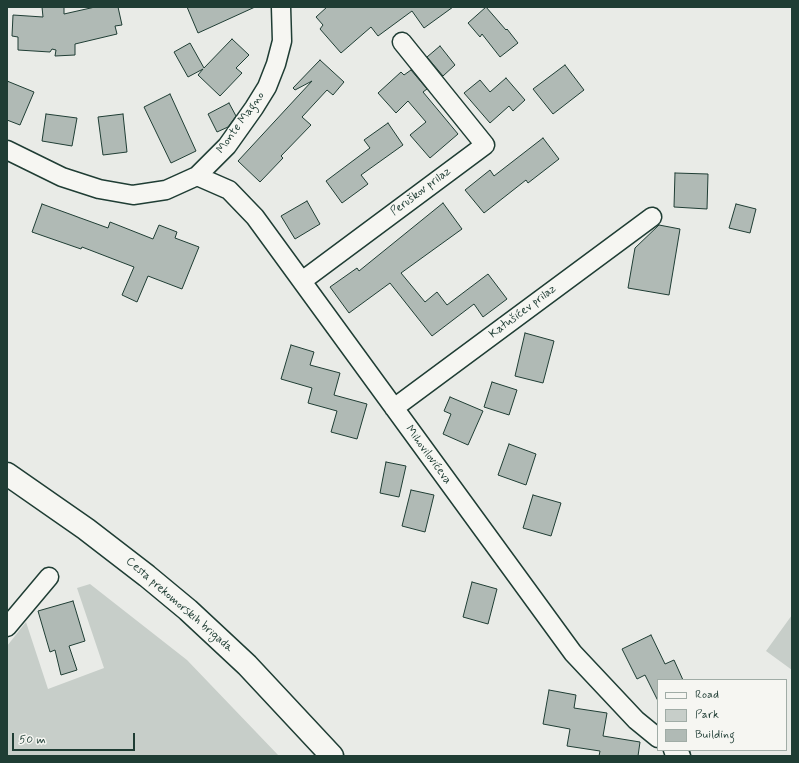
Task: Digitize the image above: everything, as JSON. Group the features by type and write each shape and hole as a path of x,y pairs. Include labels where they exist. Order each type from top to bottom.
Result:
{"main road":[{"name":"Cesta prekomorskih brigada","path":"7,474 97,538 188,610 247,665 332,756"}],"street":[{"name":"Monte Magno","path":"7,150 62,177 99,188 133,195 166,190 197,176 226,146 254,108 267,87 276,64 282,40 281,7"},
{"name":"Peruškov prilaz","path":"302,281 485,145 402,42"},
{"name":"Mihovilovićeva","path":"197,176 229,190 255,217 573,653 636,720 657,737"},
{"name":"Katušićev prilaz","path":"394,408 652,216"},
{"path":"7,627 49,578"}],"green space":[{"path":"90,584 187,660 279,756 7,756 7,646 26,622 48,689 104,668 77,588"},
{"path":"792,615 792,670 766,651"}],"building":[{"path":"42,7 64,7 64,14 95,7 118,7 122,25 115,26 117,34 75,44 75,55 55,56 56,50 52,49 50,52 18,50 18,37 12,36 13,15 43,17"},
{"path":"187,7 255,7 198,33"},
{"path":"327,7 453,7 424,28 412,11 378,36 371,27 341,53 320,29 323,25 316,17"},
{"path":"486,7 518,43 500,57 482,34 480,37 468,23"},
{"path":"232,39 249,55 236,68 242,73 220,96 198,75 203,69 188,77 174,52 190,43 204,68"},
{"path":"440,46 455,65 443,76 427,57"},
{"path":"320,60 344,82 333,95 327,90 302,117 311,125 281,156 283,158 260,182 238,161 312,81 295,90 293,88"},
{"path":"565,65 584,90 553,114 533,89"},
{"path":"411,70 427,89 423,92 458,134 430,158 410,135 426,122 408,101 396,113 378,93 401,72 404,75"},
{"path":"506,78 525,100 513,111 509,106 490,123 464,93 480,80 490,92"},
{"path":"7,81 34,92 20,125 7,120"},
{"path":"170,94 196,151 171,163 144,107"},
{"path":"229,103 236,116 228,127 217,132 208,114"},
{"path":"46,114 77,118 72,146 42,141"},
{"path":"123,114 127,152 103,155 98,117"},
{"path":"388,123 403,145 361,175 368,184 342,203 326,181 370,148 364,140"},
{"path":"543,138 559,159 528,183 526,180 484,213 465,190 490,170 494,176"},
{"path":"675,173 708,174 707,209 674,207"},
{"path":"307,201 320,224 295,239 281,216"},
{"path":"443,203 462,229 401,273 425,302 437,292 447,305 488,274 507,299 483,317 474,304 432,336 390,283 349,313 330,287 357,268 359,271"},
{"path":"42,204 108,228 110,222 153,239 159,225 177,232 175,238 199,247 182,289 148,276 137,302 122,295 134,267 82,247 81,249 32,232"},
{"path":"736,204 756,209 750,233 729,228"},
{"path":"659,225 680,229 669,295 628,288 635,248"},
{"path":"525,333 554,341 543,383 515,376"},
{"path":"291,345 314,352 310,365 340,373 334,395 367,404 357,439 331,432 337,411 308,403 312,388 281,379"},
{"path":"492,382 517,390 509,415 484,407"},
{"path":"450,397 483,411 468,445 443,434 451,414 444,411"},
{"path":"509,444 536,454 526,485 498,475"},
{"path":"386,462 406,466 399,497 380,493"},
{"path":"411,490 434,495 425,532 402,526"},
{"path":"533,495 561,503 551,536 523,528"},
{"path":"472,582 497,589 488,624 463,617"},
{"path":"73,601 85,641 69,646 77,670 61,675 55,650 50,652 38,611"},
{"path":"651,635 665,664 674,660 683,679 657,679 657,699 645,675 637,679 622,649"},
{"path":"549,690 576,695 574,708 607,713 603,736 640,742 638,756 599,756 600,751 567,746 570,729 543,724"}]}
